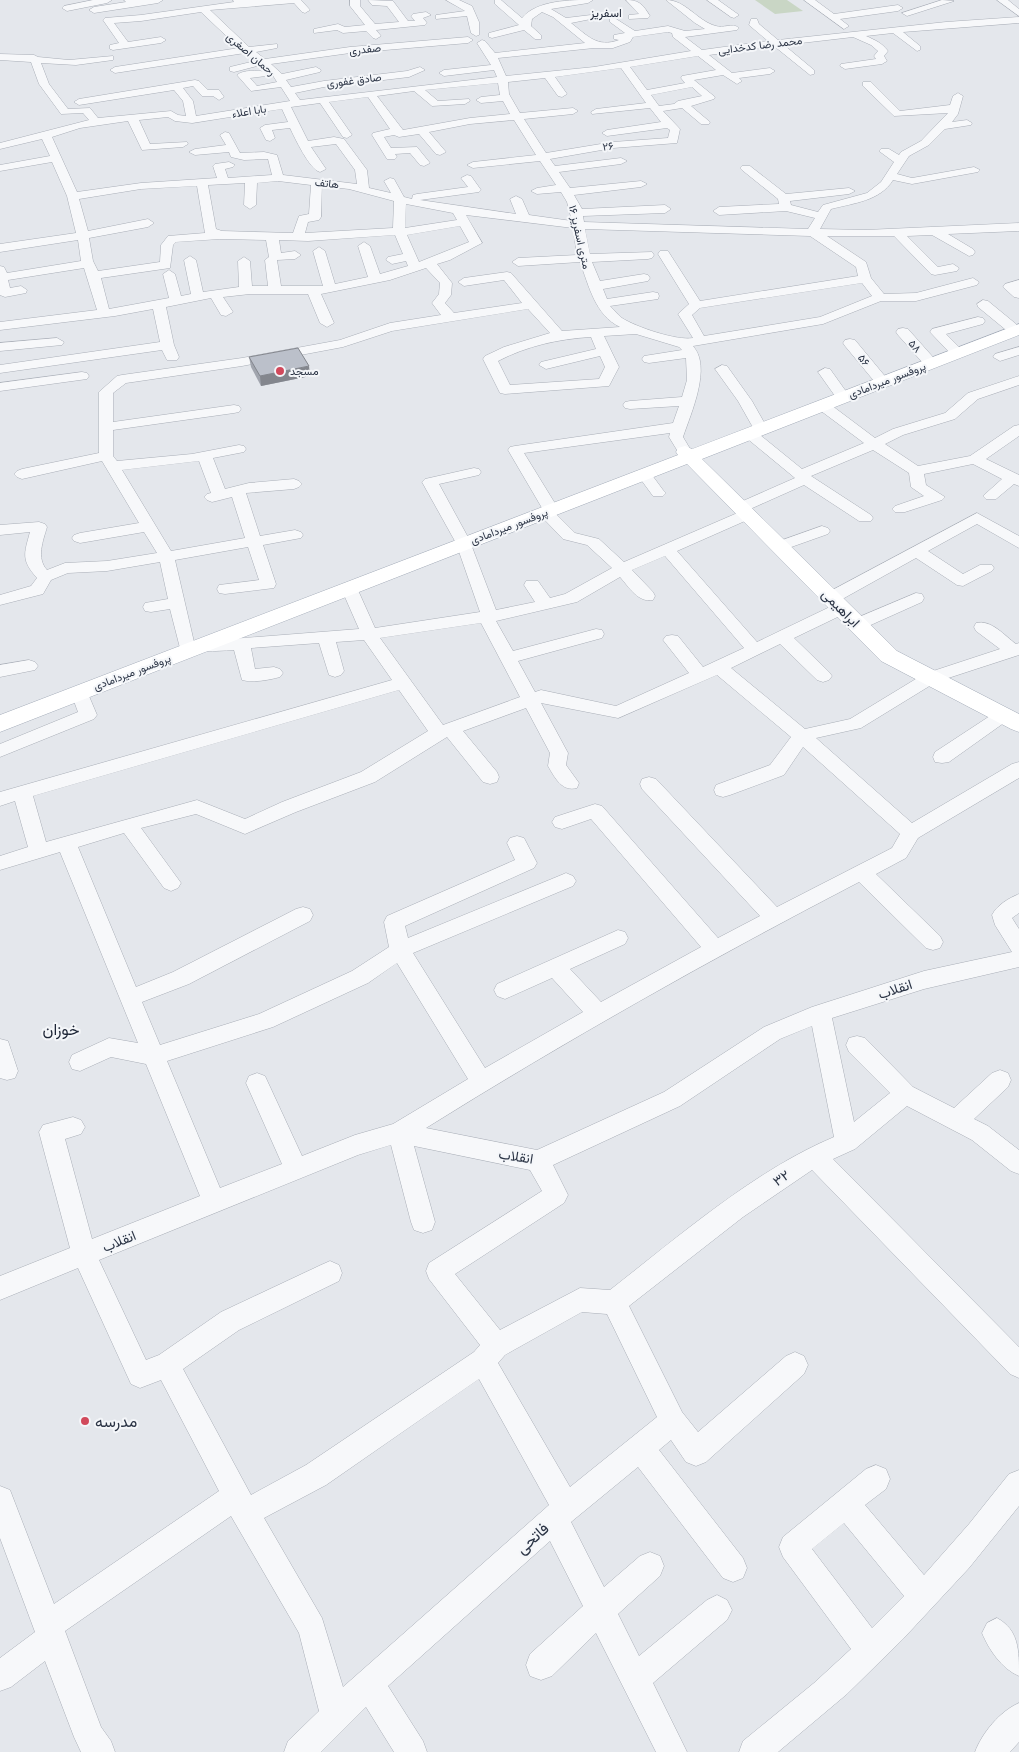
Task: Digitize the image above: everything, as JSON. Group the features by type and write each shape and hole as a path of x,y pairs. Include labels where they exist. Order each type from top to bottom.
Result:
{"main road":[{"name":"پروفسور میردامادی","path":"754,429 840,393 1016,326"},
{"name":"پروفسور میردامادی","path":"0,714 191,646 688,454 822,405 1016,326"},
{"name":"پروفسور میردامادی","path":"547,509 644,474 688,454"},
{"name":"ابراهیمی","path":"688,454 889,656 1011,720"},
{"name":"پروفسور میردامادی","path":"0,724 80,693 191,646"}],"street":[{"path":"68,8 107,0"},
{"path":"94,10 132,2 158,0"},
{"path":"125,45 122,33 104,21 158,20 202,8 239,2 275,6 296,0 304,10"},
{"path":"451,0 486,5 527,26 538,38"},
{"path":"527,26 527,18 541,8 588,0"},
{"path":"631,0 640,8 645,16 632,17"},
{"path":"671,0 694,18 728,36 740,49"},
{"path":"712,0 734,21 676,35 730,77"},
{"path":"809,0 834,17 848,31"},
{"path":"886,0 911,15 951,0"},
{"path":"1002,0 1019,13"},
{"path":"158,20 159,6 187,2"},
{"path":"355,3 390,3 406,25"},
{"path":"355,3 370,24 369,28 386,47"},
{"path":"564,24 570,4"},
{"path":"438,17 486,5"},
{"path":"486,5 483,37 527,26"},
{"path":"640,8 651,6"},
{"path":"682,8 696,6"},
{"name":"رحمان اصغری","path":"202,8 213,19 219,30 262,62 286,90"},
{"path":"541,8 597,46 627,40 628,33"},
{"path":"834,17 898,8"},
{"path":"323,19 331,18 343,30 422,23 416,16 426,14"},
{"path":"213,19 228,17"},
{"path":"564,24 588,17"},
{"path":"641,24 694,18"},
{"path":"613,20 628,33 668,29 682,33"},
{"name":"محمد رضا کدخدایی","path":"503,79 548,75 603,64 624,65 697,53 776,44 848,31 1019,20"},
{"path":"754,21 754,25 810,72"},
{"path":"970,23 981,32"},
{"path":"824,26 848,31 874,43 883,51 879,56 882,61 845,66"},
{"path":"940,26 955,36"},
{"path":"316,31 338,27"},
{"path":"895,27 917,48"},
{"path":"449,30 455,41"},
{"name":"صفدری","path":"234,69 262,62 336,52 363,53 425,39 455,41 483,37"},
{"name":"۱۶ متری اسفریز","path":"483,37 503,79 506,98 565,190 578,219 584,258 605,308 618,321 688,349"},
{"path":"238,43 258,39"},
{"path":"161,40 106,48 122,97 146,148 183,144"},
{"path":"326,42 336,52"},
{"path":"435,74 478,67 516,50 594,44"},
{"path":"400,45 403,56 412,57 420,70 429,78 432,86"},
{"path":"122,97 158,64 274,46"},
{"path":"292,49 300,58"},
{"path":"0,56 34,58 56,62 85,62 110,58"},
{"path":"34,58 41,73 43,84 52,93 65,112 86,110 96,122"},
{"path":"41,73 64,70 56,62"},
{"path":"158,64 162,77"},
{"path":"624,65 670,124"},
{"path":"293,68 286,90 294,124 304,145 320,168"},
{"path":"274,100 316,70"},
{"name":"صادق غفوری","path":"286,90 350,75 409,74 420,70"},
{"path":"596,112 675,107 682,103 710,97 686,78 730,77 770,70"},
{"path":"350,75 359,95"},
{"path":"548,75 562,94"},
{"name":"بابا اعلاء","path":"0,146 46,136 78,124 96,122 122,97 171,114 175,118 192,120 286,90 323,100 503,79"},
{"path":"79,102 122,97 196,83 206,94 215,92 219,97"},
{"path":"645,93 694,84"},
{"path":"867,84 898,114 954,108"},
{"path":"176,86 188,101 192,120"},
{"path":"416,88 436,104 465,102"},
{"path":"371,94 399,134 418,128 444,124 573,112"},
{"path":"812,232 827,207 871,195 880,187 905,154 925,143 952,114 958,96"},
{"path":"482,100 506,98"},
{"path":"323,100 347,134"},
{"path":"682,103 705,122"},
{"path":"941,126 968,123"},
{"path":"270,138 265,128 294,124"},
{"path":"607,133 670,124"},
{"name":"۲۶","path":"473,165 544,157 613,145 673,141 675,129 670,124"},
{"path":"418,128 440,152"},
{"path":"398,131 377,135 385,151 414,149 424,163"},
{"path":"46,136 73,196 91,270 104,313"},
{"path":"195,152 225,140 235,155 239,157 264,155 273,157 278,178"},
{"path":"304,145 334,140 340,142 353,152 361,170 364,190"},
{"path":"885,151 900,161"},
{"path":"0,168 57,158"},
{"path":"552,170 621,161"},
{"path":"222,181 219,166 229,165"},
{"path":"746,168 785,203 821,216"},
{"path":"890,176 912,181 974,170"},
{"name":"هاتف","path":"73,196 142,186 278,178 350,186 400,200 457,210 524,218 578,219"},
{"path":"400,200 475,190 467,178"},
{"path":"250,205 251,180"},
{"path":"390,181 400,200 399,231 412,263"},
{"path":"445,181 452,193"},
{"path":"202,182 210,231 220,235"},
{"path":"298,237 303,219 315,217 317,182"},
{"path":"430,182 436,195"},
{"path":"537,191 641,184"},
{"path":"719,211 771,206 880,187"},
{"path":"516,199 524,218"},
{"path":"578,219 665,209"},
{"path":"392,260 428,263 476,243 457,210"},
{"path":"578,219 812,232 897,232 1019,227"},
{"path":"21,290 5,293 1,274 166,265 167,245 172,239 220,235 298,237 399,231 464,222"},
{"path":"0,248 83,236 148,223"},
{"path":"935,231 968,252"},
{"path":"812,232 862,265 865,279 880,297"},
{"path":"897,232 935,272 954,268"},
{"path":"272,236 275,257 295,255"},
{"path":"364,246 375,280"},
{"path":"319,251 330,288"},
{"path":"664,254 687,299 684,314 701,341"},
{"path":"518,262 648,255"},
{"path":"190,260 198,297"},
{"path":"271,260 275,290"},
{"path":"244,261 246,291"},
{"path":"0,326 104,313 215,294 330,288 375,280 412,263"},
{"path":"428,263 446,283 446,295 438,303 450,318"},
{"path":"169,274 176,301"},
{"path":"464,282 507,276 559,335"},
{"path":"595,286 644,278"},
{"path":"687,299 865,279"},
{"path":"648,359 688,349 701,341 822,320 880,297 899,300 928,295 973,282"},
{"path":"1019,284 1009,287 1019,294"},
{"path":"314,290 327,323"},
{"path":"215,294 226,312"},
{"path":"603,303 653,296"},
{"path":"158,304 167,345 177,371"},
{"path":"984,304 1016,326"},
{"path":"531,305 390,327 343,343 242,362 122,379 106,392 106,427 110,461 166,555 177,603 191,646 369,634 488,616 571,598 622,569 745,511 802,477 898,432 950,416 973,396 1019,380"},
{"path":"954,349 937,332 978,321"},
{"path":"595,332 612,367 604,383 505,390 490,359 509,350 559,335 595,332 637,330"},
{"name":"۵۸","path":"903,332 927,359"},
{"path":"0,347 57,342"},
{"name":"۵۶","path":"850,343 879,378"},
{"path":"0,369 167,345"},
{"path":"688,349 694,380 676,437 688,454"},
{"path":"546,365 604,351"},
{"path":"1000,357 1019,351"},
{"path":"722,369 745,401 754,429 802,477 865,518"},
{"path":"825,372 840,393"},
{"path":"0,387 82,376"},
{"path":"630,405 687,401"},
{"path":"822,405 874,444 916,471 920,487 937,498 900,509"},
{"path":"106,427 234,409"},
{"path":"647,596 593,542 569,536 547,509 515,450 679,427"},
{"path":"916,471 975,459 1019,429"},
{"path":"22,474 110,461 204,456 239,449"},
{"path":"204,456 216,496 238,491 294,484"},
{"path":"975,459 1016,480"},
{"path":"474,472 430,482 462,541 488,616 559,753 557,766 570,783"},
{"path":"644,474 658,493"},
{"path":"991,496 1016,480"},
{"path":"225,589 268,584 238,491"},
{"path":"0,863 66,842 198,807 245,827 289,807 368,777 446,731 542,696 618,712 700,676 783,636 917,551 977,518 1019,543"},
{"path":"0,530 39,526 33,550 39,571 37,590 0,600"},
{"path":"80,538 149,526"},
{"path":"780,546 822,530"},
{"path":"17,568 39,571 65,568 94,574 166,555 255,543 295,535"},
{"path":"667,549 755,650"},
{"path":"917,551 962,580 986,568"},
{"path":"532,585 546,604"},
{"path":"347,586 369,634 403,682 490,777"},
{"path":"858,624 916,598"},
{"path":"151,607 177,603"},
{"path":"982,627 1016,650"},
{"path":"509,658 596,634"},
{"path":"783,636 823,676"},
{"path":"326,637 334,671"},
{"path":"672,640 700,676"},
{"path":"241,644 248,676 274,673"},
{"path":"723,790 777,770 802,736 825,729 855,724 930,678 1016,650"},
{"path":"0,671 29,666"},
{"path":"719,667 802,736 911,833"},
{"path":"0,799 403,682"},
{"path":"0,751 88,715 80,693"},
{"path":"942,757 1011,720"},
{"path":"423,1222 399,1133 481,1081 715,949 899,853 911,833 1019,769"},
{"path":"649,784 774,917"},
{"path":"22,792 39,851"},
{"path":"562,822 595,811 715,949"},
{"path":"128,825 171,883"},
{"path":"66,842 214,1202"},
{"path":"481,1081 400,950 394,922 527,862 517,843"},
{"path":"861,872 933,942"},
{"path":"80,1062 109,1047 154,1056 265,1021 360,977 400,950 566,881"},
{"path":"1019,902 1002,915 1002,919 1019,946"},
{"path":"130,998 181,978 303,915"},
{"path":"506,990 618,938"},
{"name":"انقلاب","path":"0,1288 355,1145 399,1133 538,1161 672,1099 772,1033 820,1013 924,980 1019,959"},
{"path":"554,967 599,1015"},
{"path":"820,1013 847,1142"},
{"path":"857,1045 905,1094 980,1133 1019,1164"},
{"path":"0,1048 7,1072"},
{"path":"956,1121 1000,1080"},
{"path":"257,1083 296,1169"},
{"name":"۳۲","path":"614,1302 734,1209 814,1156 847,1142 905,1094"},
{"path":"73,1127 52,1132 84,1255 140,1375 166,1366 230,1321 330,1274"},
{"path":"814,1156 1019,1365"},
{"path":"538,1161 556,1196 438,1271 489,1353 560,1513 600,1610 672,1752"},
{"path":"0,1676 50,1631 240,1505 316,1475 489,1353 580,1300 614,1302 674,1421 696,1452 795,1366"},
{"path":"166,1366 240,1505 312,1628 336,1716"},
{"name":"فاتحی","path":"299,1752 369,1683 560,1513 674,1421"},
{"path":"640,1448 733,1568"},
{"path":"870,1650 793,1547 876,1480"},
{"path":"754,1752 847,1674 985,1529 1019,1484"},
{"path":"846,1504 923,1596"},
{"path":"3,1515 50,1631 89,1737 100,1752"},
{"path":"541,1665 650,1566"},
{"path":"635,1679 717,1610"},
{"path":"997,1633 1019,1661"},
{"path":"369,1683 412,1752"},
{"path":"990,1752 1019,1718"}],"green space":[{"path":"755,0 787,0 803,11 775,14"}],"building":[{"path":"298,348 309,366 260,376 249,357"}],"place":[{"name":"مسجد","path":"280,371"},
{"name":"مدرسه","path":"85,1421"}],"district":[{"name":"اسفریز","path":"606,12"},
{"name":"خوزان","path":"61,1029"}]}
